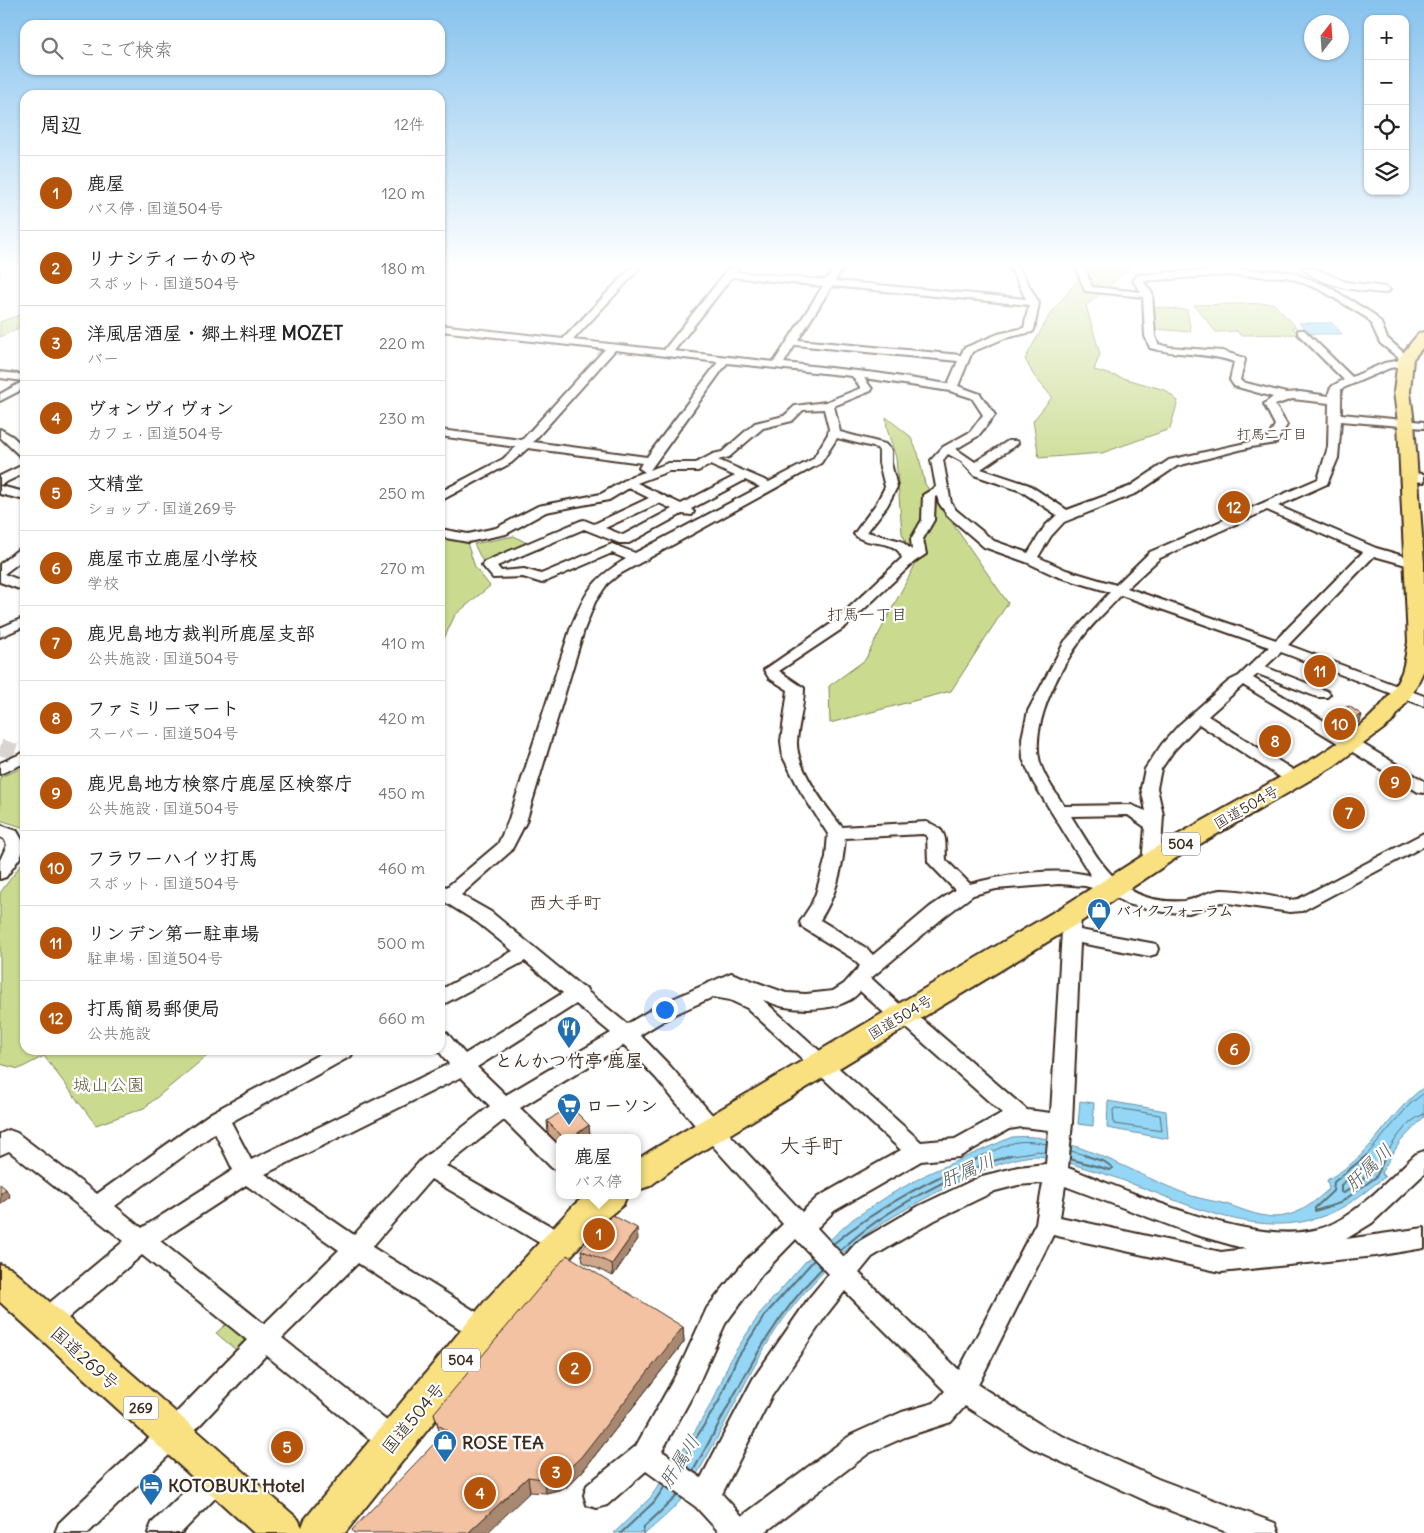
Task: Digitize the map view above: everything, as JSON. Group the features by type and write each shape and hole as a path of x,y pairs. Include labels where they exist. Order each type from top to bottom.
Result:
{"highway":[{"path":"1405,361 1421,340"},
{"name":"国道504号","path":"641,1174 901,1017 1071,925 1113,888 1167,852 1295,779 1351,744 1413,697 1413,671 1421,607 1415,424 1402,392 1405,361"},
{"name":"国道504号","path":"319,1533 499,1312 601,1199"},
{"name":"国道269号","path":"0,1280 284,1533"}],"street":[{"path":"543,340 876,376 952,388 976,396 989,415 974,434 947,450 937,460 945,503 952,513 989,544 1031,559 1060,573 1119,590 1279,646 1413,697"},
{"path":"667,353 678,340"},
{"path":"952,388 963,358 968,350 993,340"},
{"path":"1151,340 1154,346 1168,350 1222,354 1240,360 1236,380 1238,384 1284,396 1334,400"},
{"path":"1309,340 1352,382"},
{"path":"1383,340 1405,361"},
{"path":"777,365 792,342 963,358"},
{"path":"445,494 507,461 613,348"},
{"path":"445,534 468,538 482,536 501,531 542,509 598,499 618,491 632,481 651,461 724,360"},
{"path":"1113,888 1096,870 1040,782 1031,759 1030,738 1036,711 1057,667 1072,641 1119,590 1155,555 1323,481 1331,464 1336,438 1334,391 1337,387 1388,365 1405,361"},
{"path":"0,375 20,377"},
{"path":"632,481 668,467 698,467 710,460 725,455 759,425 788,419 800,408 828,405 866,389 856,375"},
{"path":"0,398 20,387"},
{"path":"1031,559 1045,535 1060,518 1066,515 1133,490 1173,464 1251,444 1272,441 1280,425 1269,404 1284,396"},
{"path":"445,892 505,847 517,822 577,630 588,602 602,581 636,558 817,460 834,434 835,428 828,405"},
{"path":"1335,417 1415,424"},
{"path":"0,432 20,450"},
{"path":"445,434 651,461"},
{"path":"834,434 881,446 885,450 885,463 891,487 879,510 860,534 867,538 896,543 906,549 909,559"},
{"path":"974,468 1012,443"},
{"path":"947,450 965,459 978,472 1025,488 1066,515"},
{"path":"710,460 769,486"},
{"path":"0,481 20,471"},
{"path":"636,558 612,548 542,579 524,573 498,574 489,565 584,524 624,540 745,475"},
{"path":"632,481 659,498 706,520"},
{"path":"941,489 929,495 928,520 916,539 919,554 909,559 840,624 771,670 774,675 796,688 797,701 789,749 791,758 816,803 837,833 835,857 825,893 820,906 809,922 859,953 865,972 901,1017 916,1025 1022,1118"},
{"path":"0,490 20,495"},
{"path":"595,528 659,498"},
{"path":"1266,505 1371,551 1419,565"},
{"path":"1150,865 1155,815 1149,788 1153,769 1168,747 1234,684 1279,646 1371,551"},
{"path":"0,571 20,555"},
{"path":"0,633 20,623"},
{"path":"1249,673 1322,694"},
{"path":"1249,673 1351,744 1424,788"},
{"path":"1199,717 1295,779"},
{"path":"0,769 20,760"},
{"path":"1059,811 1131,810 1147,819 1154,826"},
{"path":"837,833 926,828 936,834 937,862 967,891"},
{"path":"0,831 11,835 16,845 12,856 0,873"},
{"path":"77,1530 356,1249 429,1167 506,1106 666,1010 731,980 785,1000 806,1001 837,998 851,989 865,972 937,912 967,891 996,883 1059,878 1085,880 1113,888 1133,900 1164,906 1189,907 1210,898 1221,896 1290,906 1302,905 1424,839"},
{"path":"445,894 484,917 579,993 626,1034 663,1072 712,1130 844,1274 962,1390 1040,1439 1153,1490 1219,1525 1265,1533"},
{"path":"648,1457 703,1494 740,1533 860,1444 902,1425 942,1413 962,1390 1047,1224 1056,1173 1061,1123 1071,925 1149,949"},
{"path":"445,996 526,952"},
{"path":"711,989 734,993 754,1004 918,1152"},
{"path":"45,1322 141,1241 246,1173 358,1120 463,1066 579,993"},
{"path":"445,1044 463,1066 556,1157"},
{"path":"98,1206 219,1119 335,1055"},
{"path":"597,1495 648,1457 687,1380 716,1316 754,1267 788,1232 802,1227 826,1204 918,1152 959,1148 1004,1121 1022,1118 1061,1123"},
{"path":"219,1119 246,1173 356,1249 485,1331"},
{"path":"0,1146 9,1139 77,1193 98,1206 393,1442"},
{"path":"703,1494 762,1388 818,1306 864,1250 928,1213 990,1183 1018,1176 1056,1173 1193,1224 1247,1239 1293,1244 1331,1236 1364,1216 1424,1160"},
{"path":"429,1167 560,1243"},
{"path":"1047,1224 1221,1262 1376,1246 1424,1238"},
{"path":"162,1533 219,1476"}],"green space":[{"path":"1036,340 1096,340 1100,354 1094,370 1165,390 1178,401 1170,429 1102,453 1039,458 1033,421 1052,397 1034,376 1025,359"},
{"path":"886,417 910,436 918,453 925,484 1008,603 951,691 830,723 829,686 865,660 915,565 902,533 896,458 887,429"},
{"path":"514,536 534,547 487,570 474,544"},
{"path":"445,539 466,540 475,567 490,586 455,615 445,636"},
{"path":"20,769 20,826 0,820 0,777"},
{"name":"城山公園","path":"20,866 20,1055 208,1055 144,1108 96,1125 44,1056 19,1069 0,1064 0,893"},
{"path":"232,1319 260,1341 244,1357 216,1333"}],"water":[{"name":"肝属川","path":"1424,1087 1424,1117 1400,1142 1381,1173 1385,1177 1343,1207 1312,1220 1281,1224 1250,1222 1218,1215 1095,1171 1058,1160 1036,1156 1021,1158 984,1170 894,1216 875,1228 838,1257 790,1311 764,1349 686,1494 668,1514 646,1533 614,1533 650,1498 689,1441 714,1399 731,1358 761,1312 805,1262 853,1219 891,1194 929,1173 1012,1137 1035,1137 1081,1148 1192,1196 1266,1216 1281,1217 1305,1208 1329,1189 1327,1180 1345,1169 1361,1155 1398,1111"},
{"path":"1080,1101 1094,1103 1093,1126 1078,1124"},
{"path":"1108,1101 1166,1111 1168,1139 1107,1128"}],"building":[{"path":"1349,706 1362,715 1348,721 1352,723 1348,724 1333,716 1337,714 1335,712"},
{"path":"570,1106 589,1125 577,1134 560,1134 547,1121"},
{"path":"0,1184 6,1189 0,1194"},
{"path":"612,1215 637,1228 612,1264 581,1250"},
{"path":"567,1255 683,1327 581,1457 564,1473 543,1479 528,1477 468,1533 354,1533 352,1530 447,1430 438,1425 434,1413"}],"tunnel":[{"path":"0,747 20,753"}],"place":[{"name":"打馬簡易郵便局","path":"1234,507"},
{"name":"リンデン第一駐車場","path":"1320,671"},
{"name":"フラワーハイツ打馬","path":"1340,724"},
{"name":"ファミリーマート","path":"1275,741"},
{"name":"鹿児島地方検察庁鹿屋区検察庁","path":"1395,782"},
{"name":"鹿児島地方裁判所鹿屋支部","path":"1349,813"},
{"name":"バイクフォーラム","path":"1099,931"},
{"name":"とんかつ竹亭 鹿屋","path":"569,1049"},
{"name":"鹿屋市立鹿屋小学校","path":"1234,1049"},
{"name":"ローソン","path":"569,1126"},
{"name":"鹿屋","path":"599,1234"},
{"name":"リナシティーかのや","path":"575,1368"},
{"name":"文精堂","path":"287,1447"},
{"name":"ROSE TEA","path":"445,1463"},
{"name":"洋風居酒屋・郷土料理 MOZET","path":"556,1472"},
{"name":"ヴォンヴィヴォン","path":"480,1493"},
{"name":"KOTOBUKI Hotel","path":"151,1506"}],"district":[{"name":"打馬二丁目","path":"1272,434"},
{"name":"打馬一丁目","path":"867,614"},
{"name":"西大手町","path":"565,902"},
{"name":"大手町","path":"811,1145"}]}
